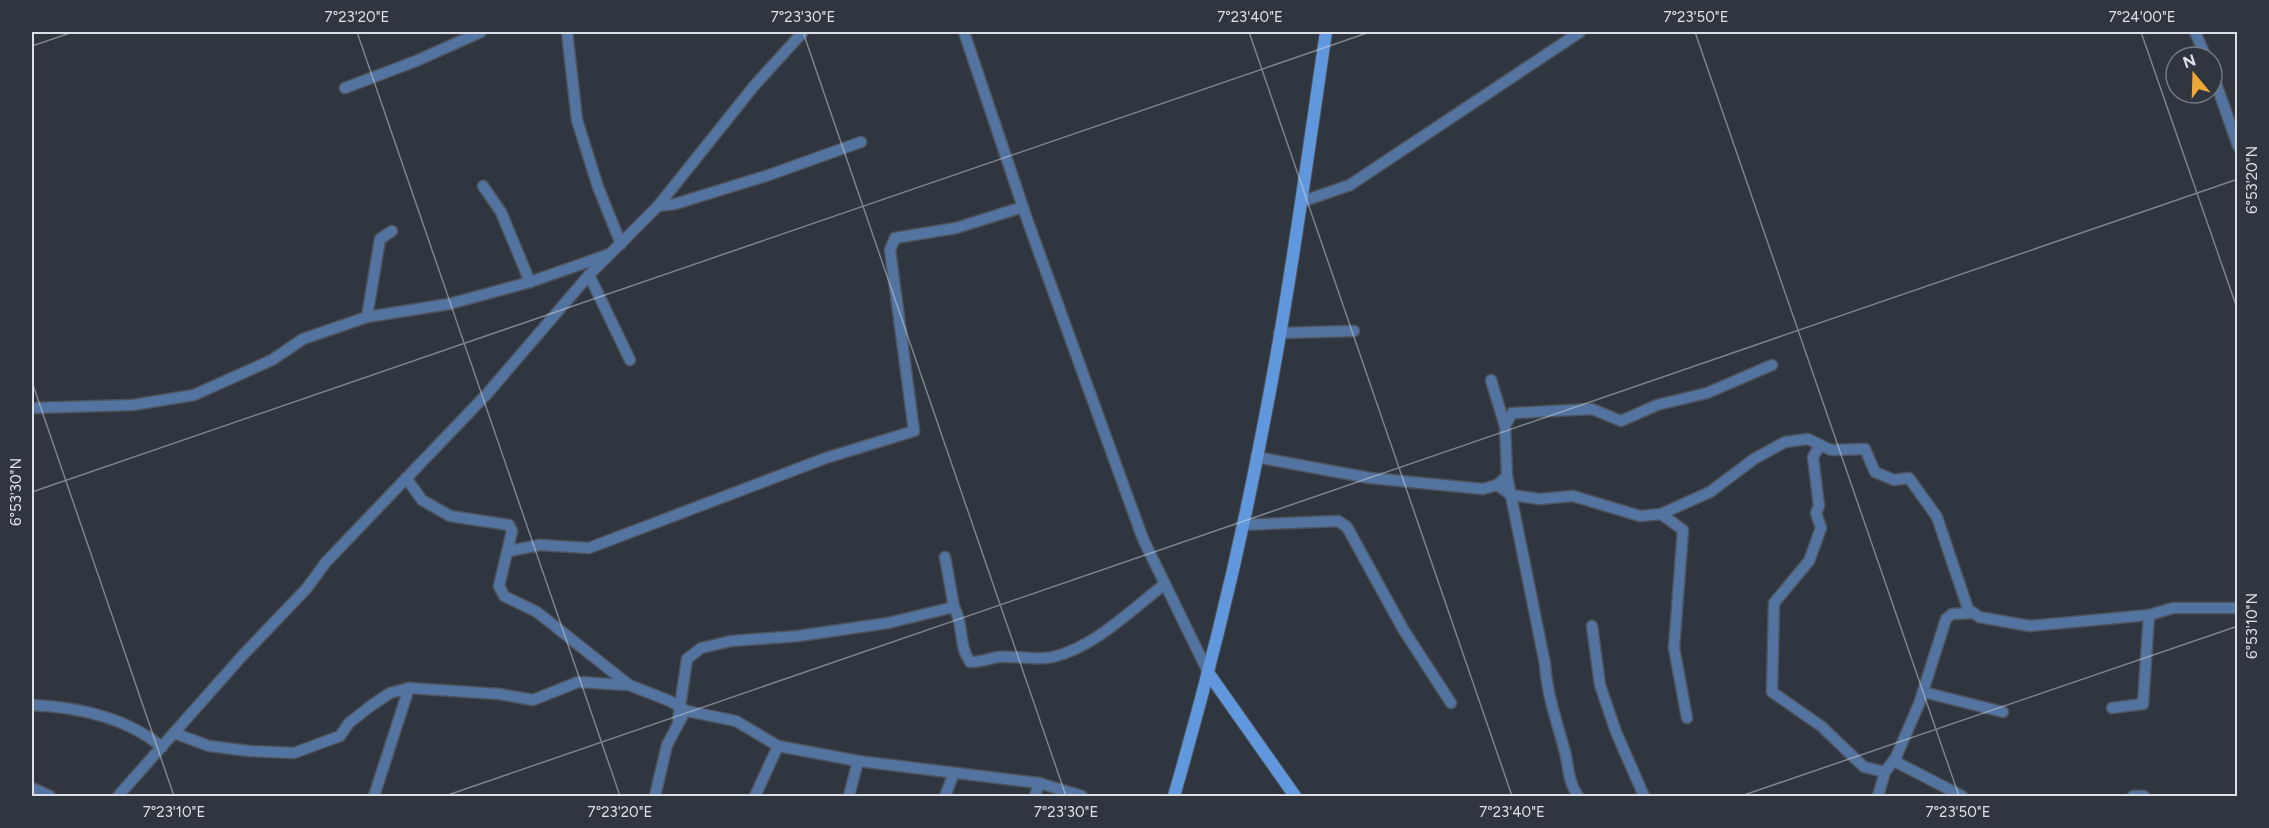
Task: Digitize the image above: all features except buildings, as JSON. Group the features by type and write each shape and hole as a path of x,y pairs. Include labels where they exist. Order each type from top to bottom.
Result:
{"main road":[{"path":"1174,796 1209,674 1256,457 1280,333 1326,32"},
{"path":"1209,674 1296,796"}],"street":[{"path":"345,88 416,62 481,32"},
{"path":"567,32 577,120 598,187 621,244"},
{"path":"117,796 243,655 308,588 326,562 486,396 589,275 658,206 754,86 803,32"},
{"path":"964,32 1023,207 1143,539 1209,674"},
{"path":"1301,202 1350,185 1578,32"},
{"path":"2224,105 2238,146"},
{"path":"658,206 675,204 770,175 861,142"},
{"path":"483,186 501,212 530,282"},
{"path":"509,551 540,545 589,548 804,466 914,431 900,338 896,283 890,250 892,242 894,238 904,234 956,228 1023,207"},
{"path":"367,317 380,239 393,231"},
{"path":"32,408 133,405 194,395 272,360 303,339 367,317 449,304 530,282 610,254"},
{"path":"589,275 630,360"},
{"path":"1280,333 1354,331"},
{"path":"1505,426 1512,413 1553,410 1592,409 1621,421 1657,405 1707,393 1772,365"},
{"path":"1491,380 1505,426 1507,476 1545,664 1546,688 1566,756 1570,785 1578,796"},
{"path":"1497,485 1511,495 1539,499 1573,496 1640,516 1661,514 1710,492 1754,459 1785,442 1808,439 1831,450 1865,449 1875,472 1894,480 1909,478 1937,518 1968,609 1979,617 2030,626 2149,615 2173,608 2238,608"},
{"path":"1820,445 1813,456 1820,506 1816,513 1821,528 1809,561 1774,603 1772,692 1821,726 1864,767 1886,772"},
{"path":"1256,457 1370,477 1483,489 1497,485 1507,476"},
{"path":"406,478 422,500 450,516 509,525 512,531 509,551 499,586 504,596 537,612 629,685 683,709 736,721 778,746 858,761 1039,783 1082,796"},
{"path":"1661,514 1683,530 1674,648 1687,718"},
{"path":"1242,525 1338,521 1347,527 1402,629 1451,703"},
{"path":"945,557 964,653 970,662 998,657 1052,657 1076,649 1096,637 1165,584"},
{"path":"655,796 667,745 683,709 687,659 701,648 730,641 798,636 888,623 954,607"},
{"path":"1878,796 1886,772 1896,757 1923,692 1947,619 1952,614 1974,613"},
{"path":"2112,708 2143,704 2149,615"},
{"path":"1592,627 1600,685 1616,732 1644,796"},
{"path":"174,733 209,746 294,753 340,736 349,723 372,705 390,693 409,688 499,694 533,700 578,682 629,685"},
{"path":"374,796 409,688"},
{"path":"1923,692 2003,712"},
{"path":"32,705 87,711 115,720 151,737 162,747"},
{"path":"755,796 778,746"},
{"path":"1896,757 1898,763 1962,796"},
{"path":"849,796 858,761"},
{"path":"945,796 954,773"},
{"path":"1035,796 1039,783"},
{"path":"32,788 50,796"},
{"path":"2133,796 2144,796"}]}
